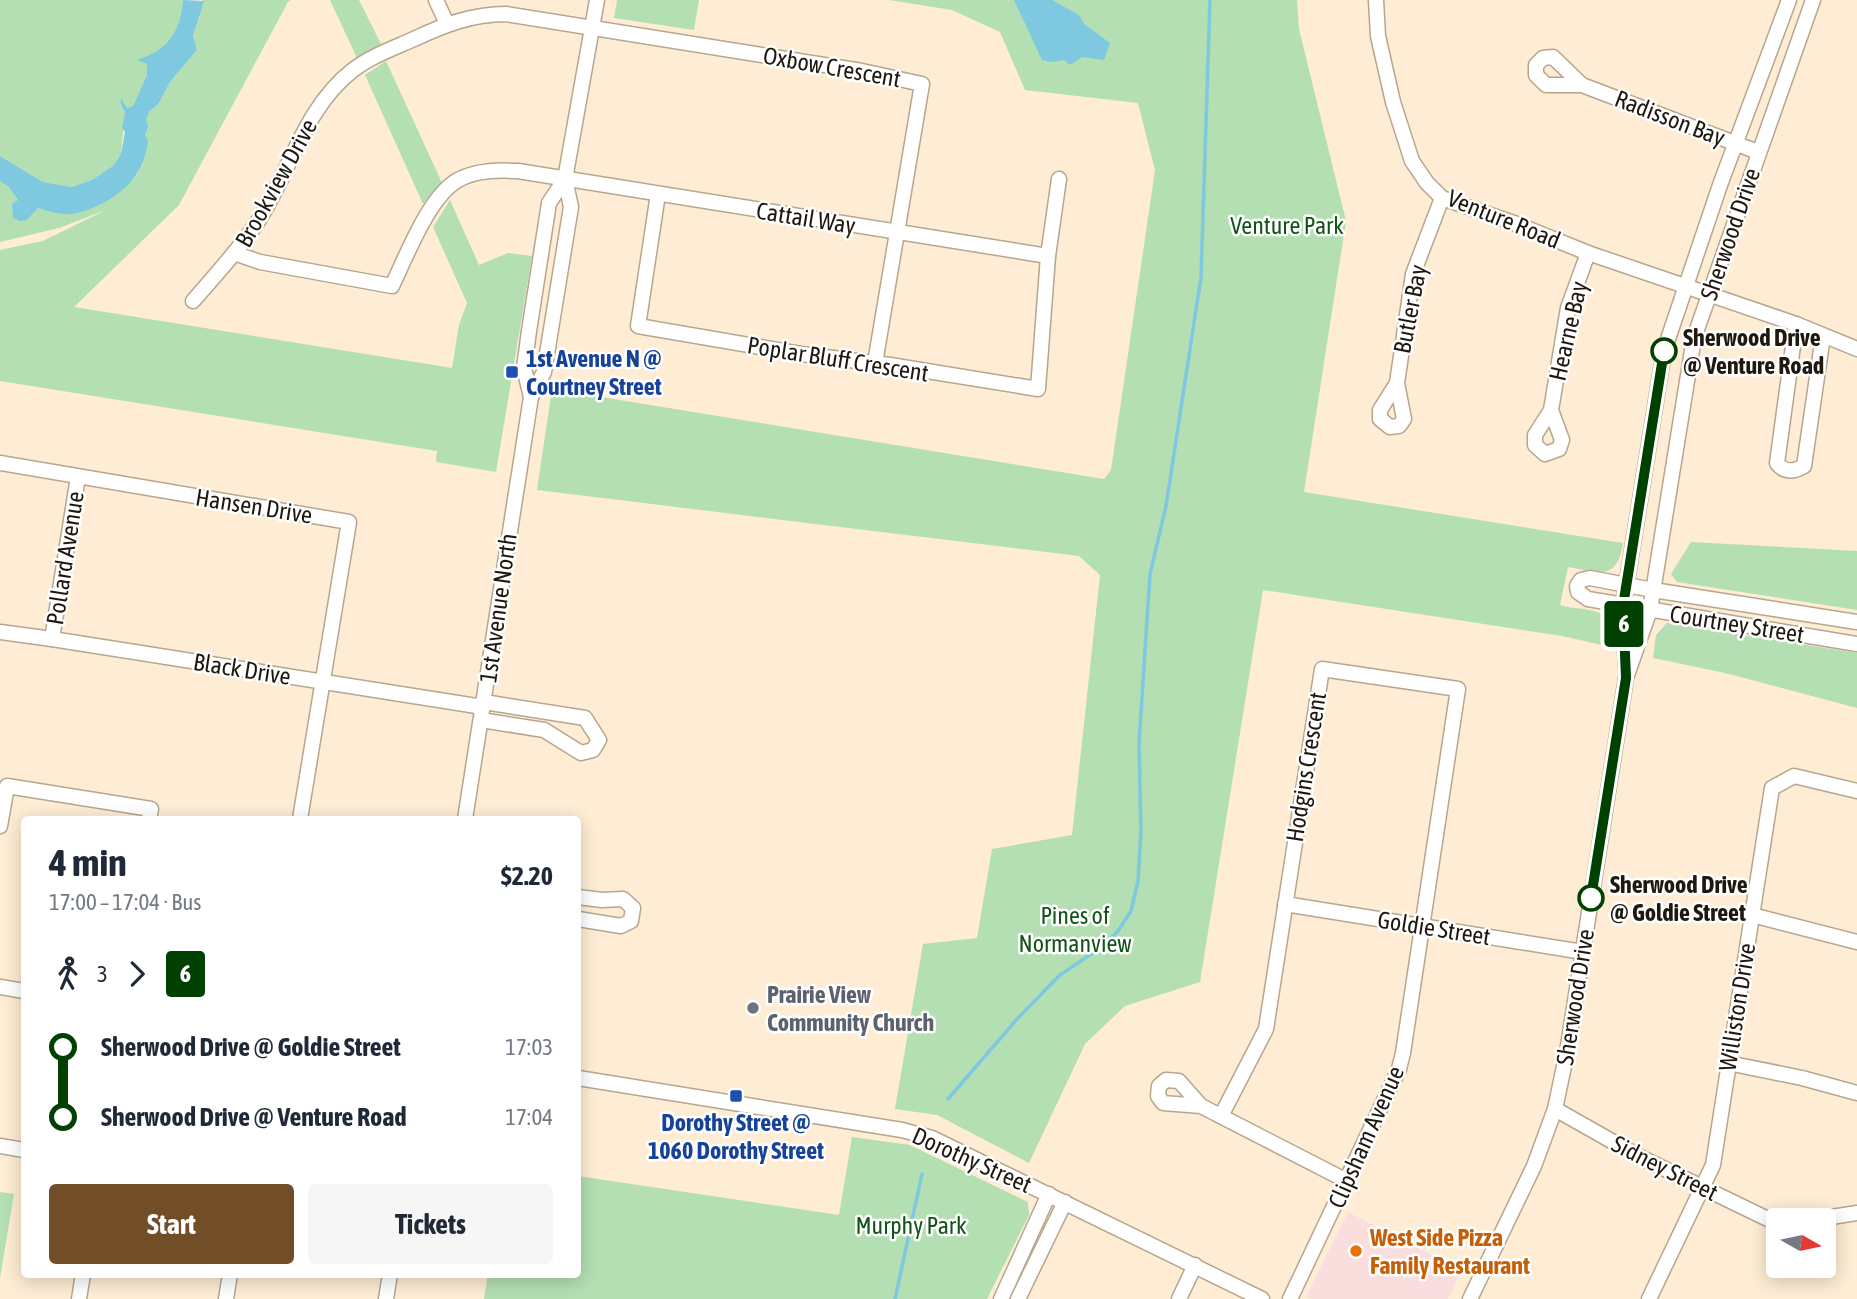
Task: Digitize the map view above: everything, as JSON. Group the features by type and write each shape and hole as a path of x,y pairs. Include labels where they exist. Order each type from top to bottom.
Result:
{"street":[{"path":"436,0 447,24"},
{"path":"531,397 544,372 571,207 565,179 597,0"},
{"name":"Venture Road","path":"1376,0 1381,49 1393,102 1412,161 1427,183 1442,198 1588,253 1796,324 1857,349"},
{"name":"Sherwood Drive","path":"1626,678 1623,606 1664,351 1735,143 1789,0"},
{"name":"Sherwood Drive","path":"1469,1299 1534,1166 1555,1110 1567,1052 1626,678 1650,610 1694,338 1813,0"},
{"name":"Brookview Drive","path":"565,179 517,171 491,170 458,180 437,200 426,217 391,286 260,262 234,253 261,217 313,116 331,90 353,69 447,24 479,16 506,14 592,27"},
{"name":"Oxbow Crescent","path":"592,27 922,83 896,232"},
{"name":"Radisson Bay","path":"1581,85 1758,152"},
{"path":"531,397 524,368 531,318 549,203 565,179"},
{"name":"Cattail Way","path":"565,179 1048,256"},
{"path":"1048,256 1059,179"},
{"name":"Poplar Bluff Crescent","path":"658,194 638,326 801,354 1038,389 1048,256"},
{"name":"Butler Bay","path":"1397,383 1413,274 1442,198"},
{"path":"875,363 896,232"},
{"path":"193,301 234,253"},
{"name":"Hearne Bay","path":"1551,410 1568,308 1588,253"},
{"path":"1796,324 1777,463 1788,471 1796,471 1804,466 1822,336"},
{"name":"1st Avenue North","path":"465,816 531,397"},
{"name":"Hansen Drive","path":"0,463 349,522 322,681"},
{"name":"Pollard Avenue","path":"52,639 78,477"},
{"name":"Courtney Street","path":"1857,622 1590,578 1581,580 1577,586 1578,592 1588,599 1857,644"},
{"name":"Black Drive","path":"0,632 322,681 483,709"},
{"name":"Hodgins Crescent","path":"1285,904 1322,669 1458,689 1423,925"},
{"path":"300,816 322,681"},
{"path":"483,709 585,718 599,740 593,750 581,753 563,739 544,730 483,709"},
{"name":"Williston Drive","path":"1649,1299 1713,1166 1772,788 1794,776 1857,791"},
{"path":"0,827 7,786 151,809 150,816"},
{"path":"581,897 624,899 633,908 631,921 621,926 581,919"},
{"path":"1221,1116 1266,1029 1285,904"},
{"name":"Goldie Street","path":"1285,904 1583,952"},
{"path":"1752,915 1857,942"},
{"name":"Clipsham Avenue","path":"1290,1299 1399,1069 1423,925"},
{"path":"0,987 21,990"},
{"path":"1728,1063 1802,1078 1857,1093"},
{"name":"Dorothy Street","path":"581,1078 914,1132 952,1146 1262,1299"},
{"path":"1201,1106 1346,1181"},
{"name":"Sidney Street","path":"1555,1110 1638,1156 1766,1218"},
{"path":"0,1146 21,1150"},
{"path":"1000,1299 1049,1194"},
{"path":"1018,1299 1065,1202"},
{"path":"1836,1216 1857,1213"},
{"path":"1179,1299 1195,1265"},
{"path":"79,1299 82,1278"},
{"path":"226,1299 229,1278"},
{"path":"386,1299 389,1278"}],"shaded area":[{"path":"1348,1212 1462,1270 1448,1299 1313,1299 1306,1296"}],"green space":[{"path":"0,0 183,0 179,21 171,38 158,50 139,60 147,64 147,75 133,106 127,109 121,100 120,102 125,113 121,154 114,165 92,180 71,187 43,182 0,156"},
{"path":"203,0 291,0 179,205 74,307 452,368 459,325 467,303 433,227 450,200 479,265 508,253 532,256 496,472 436,462 437,451 0,381 0,250 43,241 106,210 59,228 0,242 0,181 8,185 18,200 13,209 13,218 27,220 38,208 62,214 118,193 137,175 143,163 145,120 149,112 159,103 170,82 197,50 193,35"},
{"path":"330,0 359,0 381,44 357,58"},
{"path":"617,0 699,0 694,30 614,18"},
{"path":"889,0 1297,0 1299,29 1346,221 1304,492 1623,543 1616,564 1605,572 1568,567 1560,605 1591,610 1606,617 1612,633 1611,647 1562,636 1263,590 1200,982 1125,1006 1085,1044 1029,1163 937,1115 895,1109 923,944 977,938 992,849 1072,835 1100,575 1079,556 537,490 552,389 1104,479 1111,470 1155,170 1138,103 1025,90 1000,32 952,10"},
{"path":"386,61 442,183 423,204 365,75"},
{"path":"1691,542 1857,551 1857,610 1677,582 1671,574"},
{"path":"1667,623 1857,653 1857,708 1725,673 1653,658 1656,635"},
{"name":"Murphy Park","path":"852,1137 910,1145 1028,1202 1029,1215 987,1299 484,1299 487,1278 581,1278 581,1176 839,1215"},
{"path":"0,1192 14,1194 0,1278"}],"water":[{"path":"183,0 204,1 193,35 197,50 170,82 159,103 149,112 146,120 146,153 133,180 117,194 89,210 66,214 38,208 27,220 13,218 12,204 18,200 8,186 0,181 0,156 43,182 71,187 92,180 114,165 121,154 125,132 122,128 125,113 121,99 127,108 133,106 147,75 147,64 137,60 157,51 170,38 179,21"},
{"path":"1014,0 1052,0 1079,15 1084,24 1110,43 1104,60 1082,57 1070,65 1064,60 1042,60"}],"waterway":[{"path":"948,1099 1018,1018 1060,975 1100,948 1118,931 1131,911 1138,881 1141,832 1139,743 1150,574 1166,506 1201,277 1210,0"},
{"path":"895,1299 922,1174"}],"bus line":[{"name":"6","path":"1591,898 1626,678 1623,606 1664,351"}],"place":[{"name":"Sherwood Drive @ Venture Road","path":"1664,351"},
{"name":"1st Avenue N @ Courtney Street","path":"512,372"},
{"name":"Sherwood Drive @ Goldie Street","path":"1591,898"},
{"name":"Prairie View Community Church","path":"753,1008"},
{"name":"Dorothy Street @ 1060 Dorothy Street","path":"736,1096"},
{"name":"West Side Pizza Family Restaurant","path":"1356,1251"}],"park label":[{"name":"Venture Park","path":"1287,225"},
{"name":"Pines of Normanview","path":"1075,929"}]}
